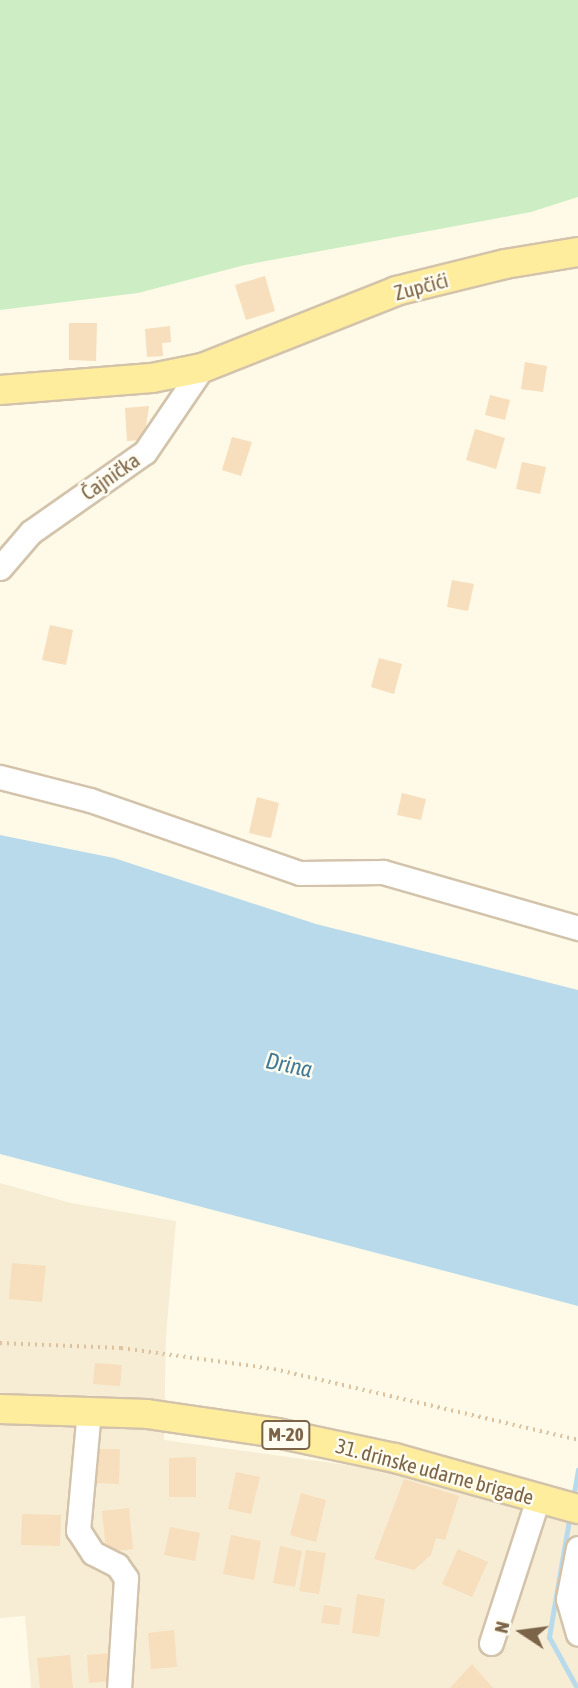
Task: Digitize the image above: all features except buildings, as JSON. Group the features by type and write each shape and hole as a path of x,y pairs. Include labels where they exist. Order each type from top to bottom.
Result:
{"main road":[{"name":"Zupčići","path":"202,368 396,291 505,264 578,252"},
{"path":"0,390 152,378 202,368"},
{"name":"31. drinske udarne brigade","path":"0,1409 89,1410 277,1433 395,1458 572,1507"}],"street":[{"name":"Čajnička","path":"0,568 31,532 145,452 202,368"},
{"path":"0,777 90,800 300,873 383,872 578,928"},
{"path":"89,1410 78,1530 93,1553 117,1565 126,1578 119,1688"},
{"path":"491,1643 538,1498"},
{"path":"578,1548 568,1599 578,1634"}],"path":[{"path":"0,1343 121,1348 274,1369 578,1440"}],"shaded area":[{"path":"0,1183 71,1203 176,1221 166,1336 164,1440 391,1471 578,1526 578,1688 31,1688 25,1616 0,1618"}],"green space":[{"path":"0,0 578,0 578,197 531,212 245,265 138,293 0,310"}],"water":[{"name":"Drina","path":"0,835 114,858 316,924 578,990 578,1306 0,1154"}],"waterway":[{"path":"573,1498 578,1469"},
{"path":"570,1514 549,1637 577,1688"}]}
